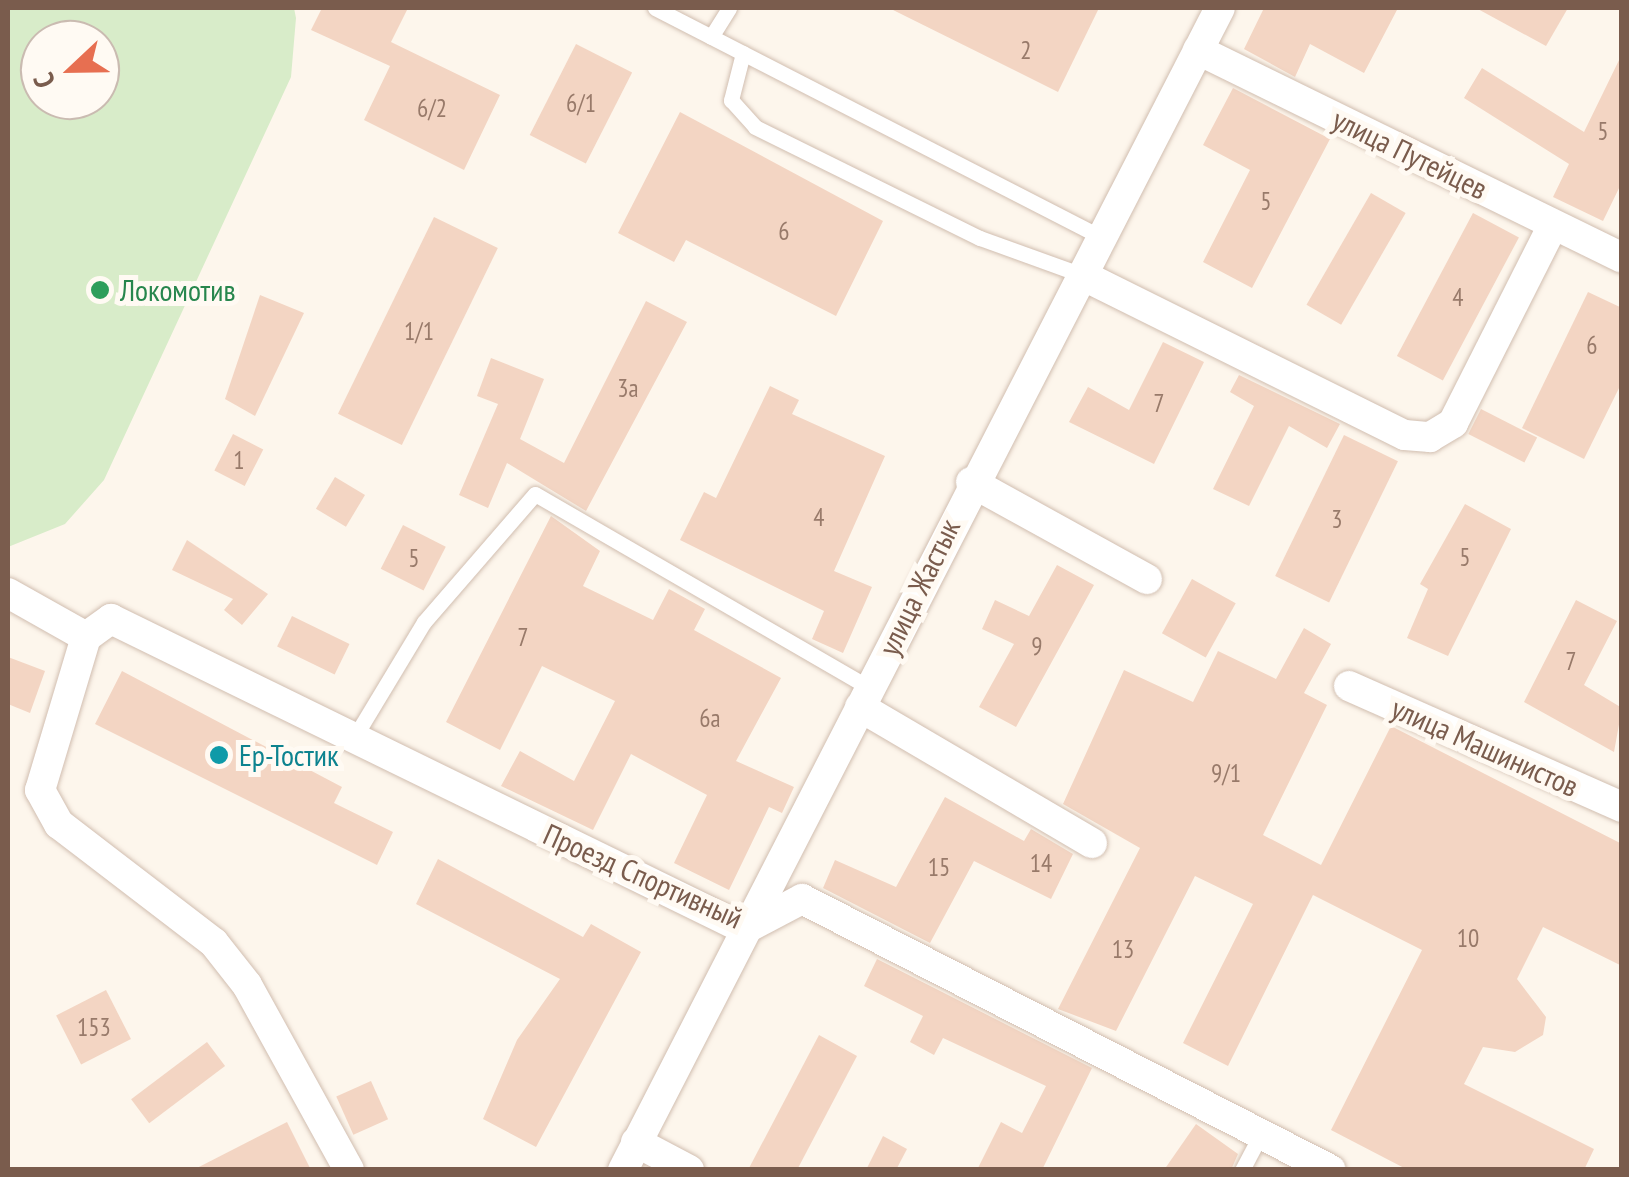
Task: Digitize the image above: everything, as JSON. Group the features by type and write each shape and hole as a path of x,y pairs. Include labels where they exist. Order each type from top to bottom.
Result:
{"street":[{"name":"улица Жастык","path":"630,1156 971,482 1220,8"},
{"name":"улица Путейцев","path":"1198,50 1622,258"},
{"path":"1082,275 1405,435 1430,438 1453,424 1553,225"},
{"path":"971,482 1146,579"},
{"path":"8,593 86,637 40,790 59,824 214,943 247,985 349,1170"},
{"name":"Проезд Спортивный","path":"86,637 111,619 745,929 802,898 1331,1170"},
{"name":"улица Машинистов","path":"1349,686 1622,807"},
{"path":"865,697 1092,842"},
{"path":"630,1156 689,1170"}],"lane":[{"path":"654,8 1101,237"},
{"path":"712,37 729,8"},
{"path":"743,53 732,100 755,126 980,238 1082,275"},
{"path":"354,738 424,622 535,494 865,697"},
{"path":"1242,1170 1261,1134"}],"green space":[{"name":"Локомотив","path":"8,8 294,8 291,77 104,480 65,524 8,547"}],"building":[{"path":"322,8 408,8 391,42 500,95 464,170 364,120 390,66 311,30"},
{"path":"889,8 1099,8 1058,92"},
{"path":"1264,8 1398,8 1364,73 1310,44 1295,77 1244,49"},
{"path":"1476,8 1568,8 1546,46"},
{"path":"576,44 632,73 586,163 530,135"},
{"path":"1622,54 1622,182 1603,221 1553,197 1569,164 1464,98 1482,68 1584,132"},
{"path":"1233,88 1330,139 1252,288 1203,262 1250,170 1203,145"},
{"path":"680,112 883,221 836,316 686,240 674,262 618,233"},
{"path":"1371,193 1406,213 1341,325 1306,305"},
{"path":"1473,213 1519,237 1443,380 1397,356"},
{"path":"434,217 498,248 402,445 338,414"},
{"path":"1588,292 1622,308 1622,382 1584,459 1522,428"},
{"path":"260,295 304,313 255,416 225,399"},
{"path":"646,301 687,322 586,511 507,463 488,508 459,495 498,404 477,396 491,358 544,379 520,439 564,463"},
{"path":"1163,342 1204,362 1154,464 1069,422 1088,387 1129,410"},
{"path":"1239,375 1340,424 1327,448 1289,426 1249,506 1213,489 1254,406 1230,392"},
{"path":"770,386 799,400 792,414 885,456 834,571 872,587 843,653 812,639 824,611 680,540 704,492 716,498"},
{"path":"1481,409 1537,438 1524,463 1468,434"},
{"path":"233,434 263,449 245,486 214,471"},
{"path":"1344,435 1398,461 1329,602 1275,576"},
{"path":"335,477 365,495 346,527 316,509"},
{"path":"1465,504 1511,529 1448,656 1407,638 1428,589 1420,584"},
{"path":"551,516 600,551 583,586 653,620 669,589 705,609 694,630 781,678 736,761 794,787 782,813 769,807 729,890 674,863 707,795 631,754 593,830 501,786 520,751 574,781 615,701 542,666 500,750 446,722"},
{"path":"403,525 446,547 424,590 381,569"},
{"path":"187,540 268,594 242,625 224,610 233,599 172,570"},
{"path":"1057,565 1094,585 1016,727 979,707 1014,644 982,629 995,600 1029,616"},
{"path":"1192,579 1236,603 1206,657 1162,633"},
{"path":"1576,600 1617,621 1584,685 1622,708 1614,752 1524,702"},
{"path":"292,616 350,644 335,675 277,647"},
{"path":"1304,628 1331,644 1304,693 1327,705 1263,835 1321,865 1391,726 1622,844 1622,966 1543,927 1517,979 1546,1017 1543,1035 1515,1052 1483,1047 1464,1084 1594,1149 1584,1170 1408,1170 1331,1130 1422,950 1313,895 1228,1066 1183,1043 1253,904 1195,876 1116,1031 1058,1009 1140,848 1063,804 1124,670 1193,702 1218,651 1276,679"},
{"path":"8,657 45,671 30,713 8,704"},
{"name":"Ер-Тостик","path":"122,671 342,787 334,803 393,832 377,865 95,724"},
{"path":"945,797 1024,841 1031,829 1073,854 1051,899 974,861 930,943 823,888 835,860 896,887"},
{"path":"438,859 583,937 591,924 641,952 536,1147 483,1119 517,1040 560,979 416,904"},
{"path":"877,959 1092,1068 1042,1170 977,1170 1001,1122 1022,1133 1046,1086 943,1038 934,1055 910,1042 923,1016 864,986"},
{"path":"106,990 131,1039 81,1064 56,1015"},
{"path":"819,1035 857,1056 797,1170 748,1170"},
{"path":"207,1042 225,1066 149,1123 131,1099"},
{"path":"371,1081 388,1119 353,1135 336,1096"},
{"path":"287,1122 311,1170 193,1170"},
{"path":"1196,1124 1238,1154 1231,1170 1164,1170"},
{"path":"883,1136 907,1149 896,1170 866,1170"}],"place":[{"name":"Локомотив","path":"100,290"},
{"name":"Ер-Тостик","path":"219,755"}]}
